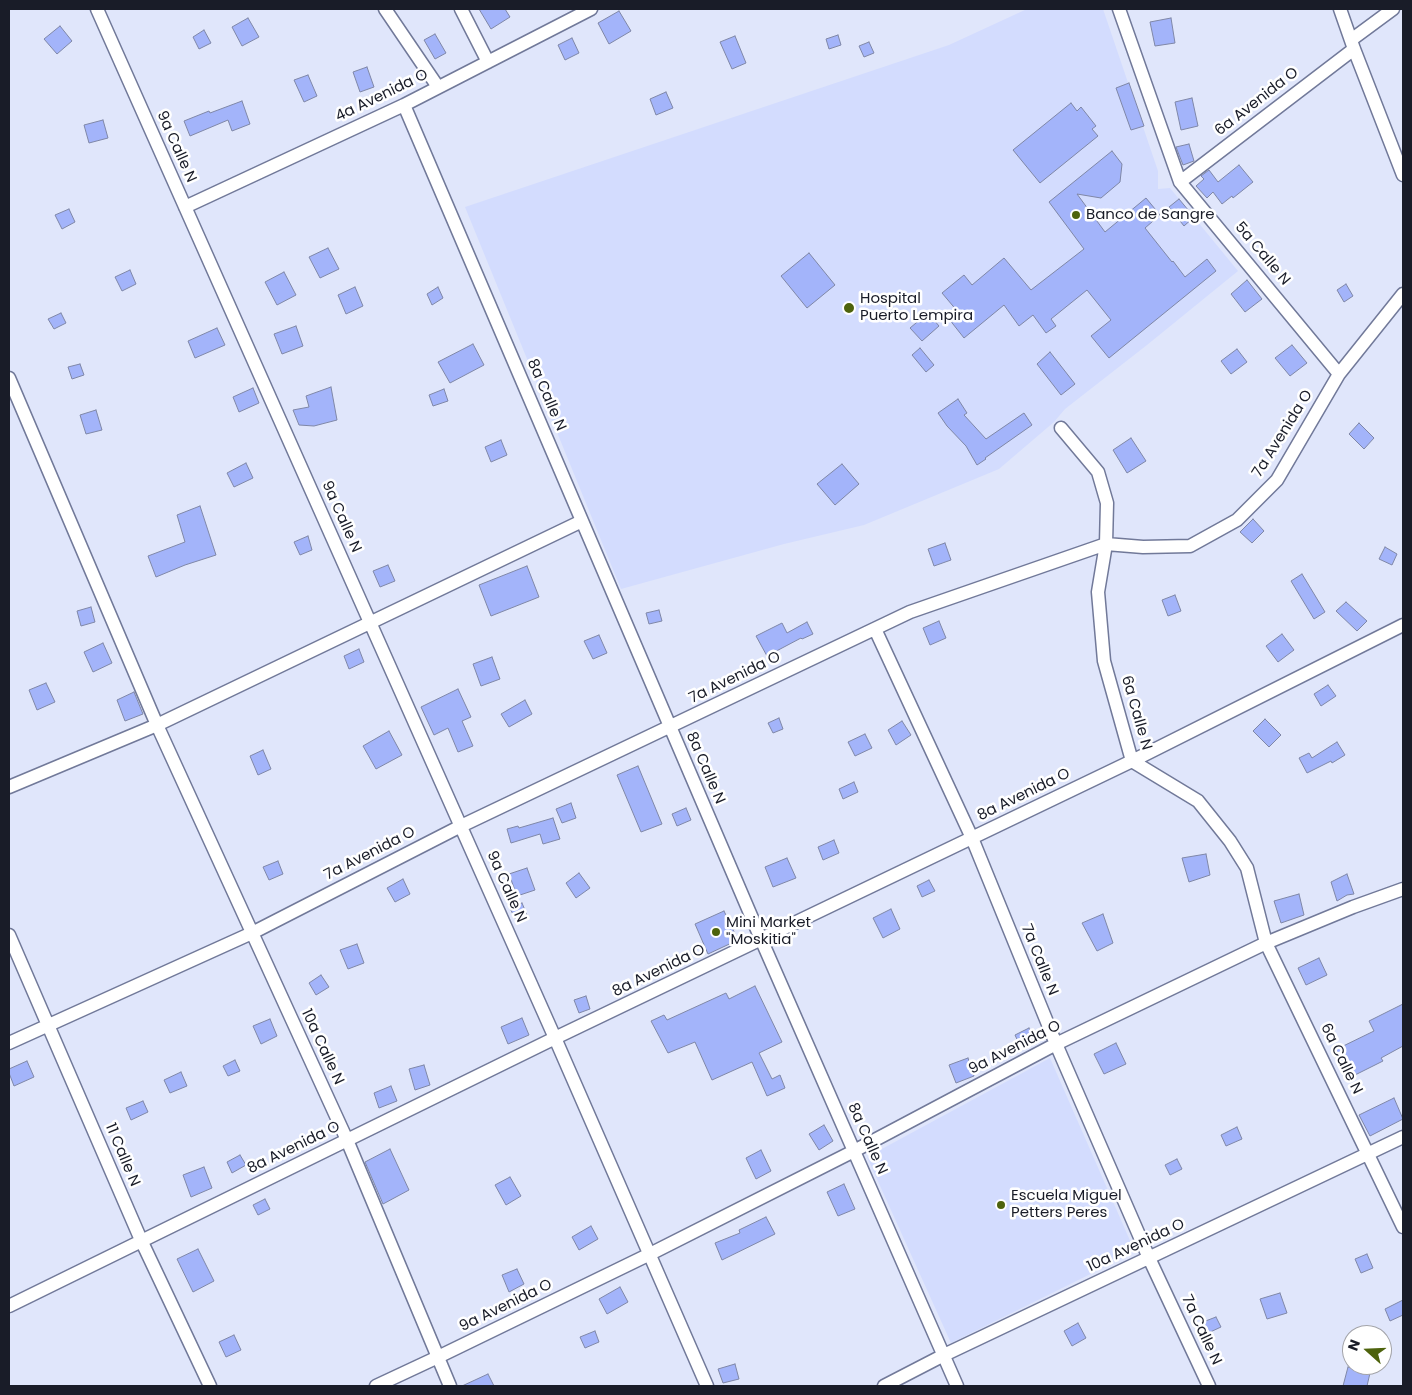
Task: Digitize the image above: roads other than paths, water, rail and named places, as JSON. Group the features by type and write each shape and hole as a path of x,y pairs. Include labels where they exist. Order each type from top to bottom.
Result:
{"street":[{"name":"9a Calle N","path":"96,9 556,1038"},
{"path":"385,9 438,87"},
{"path":"461,9 488,62"},
{"name":"4a Avenida O","path":"185,207 404,105 591,9"},
{"name":"5a Calle N","path":"1119,9 1180,182 1340,374"},
{"path":"1340,9 1403,175"},
{"name":"6a Avenida O","path":"1180,182 1393,9"},
{"name":"8a Calle N","path":"404,105 761,939 957,1386"},
{"name":"7a Avenida O","path":"9,1042 252,933 461,826 910,612 1106,544 1143,547 1190,546 1237,520 1277,480 1340,374 1403,294"},
{"name":"10a Calle N","path":"9,378 157,725 347,1140 450,1386"},
{"name":"6a Calle N","path":"1061,428 1098,472 1107,502 1106,544 1098,592 1104,661 1132,761 1198,801 1230,841 1247,868 1266,943 1403,1227"},
{"path":"9,787 157,725 582,521"},
{"name":"8a Avenida O","path":"9,1306 556,1038 1132,761 1403,625"},
{"name":"7a Calle N","path":"875,629 972,838 1056,1044 1149,1258 1209,1386"},
{"name":"9a Avenida O","path":"376,1386 650,1254 1056,1044 1266,943 1353,907 1403,889"},
{"name":"11 Calle N","path":"9,935 141,1240 210,1386"},
{"path":"556,1038 707,1386"},
{"name":"10a Avenida O","path":"884,1386 944,1355 1403,1137"}],"place":[{"name":"Banco de Sangre","path":"1076,215"},
{"name":"Hospital Puerto Lempira","path":"849,308"},
{"name":"Mini Market \"Moskitia\"","path":"716,932"},
{"name":"Escuela Miguel Petters Peres","path":"1001,1205"}]}
